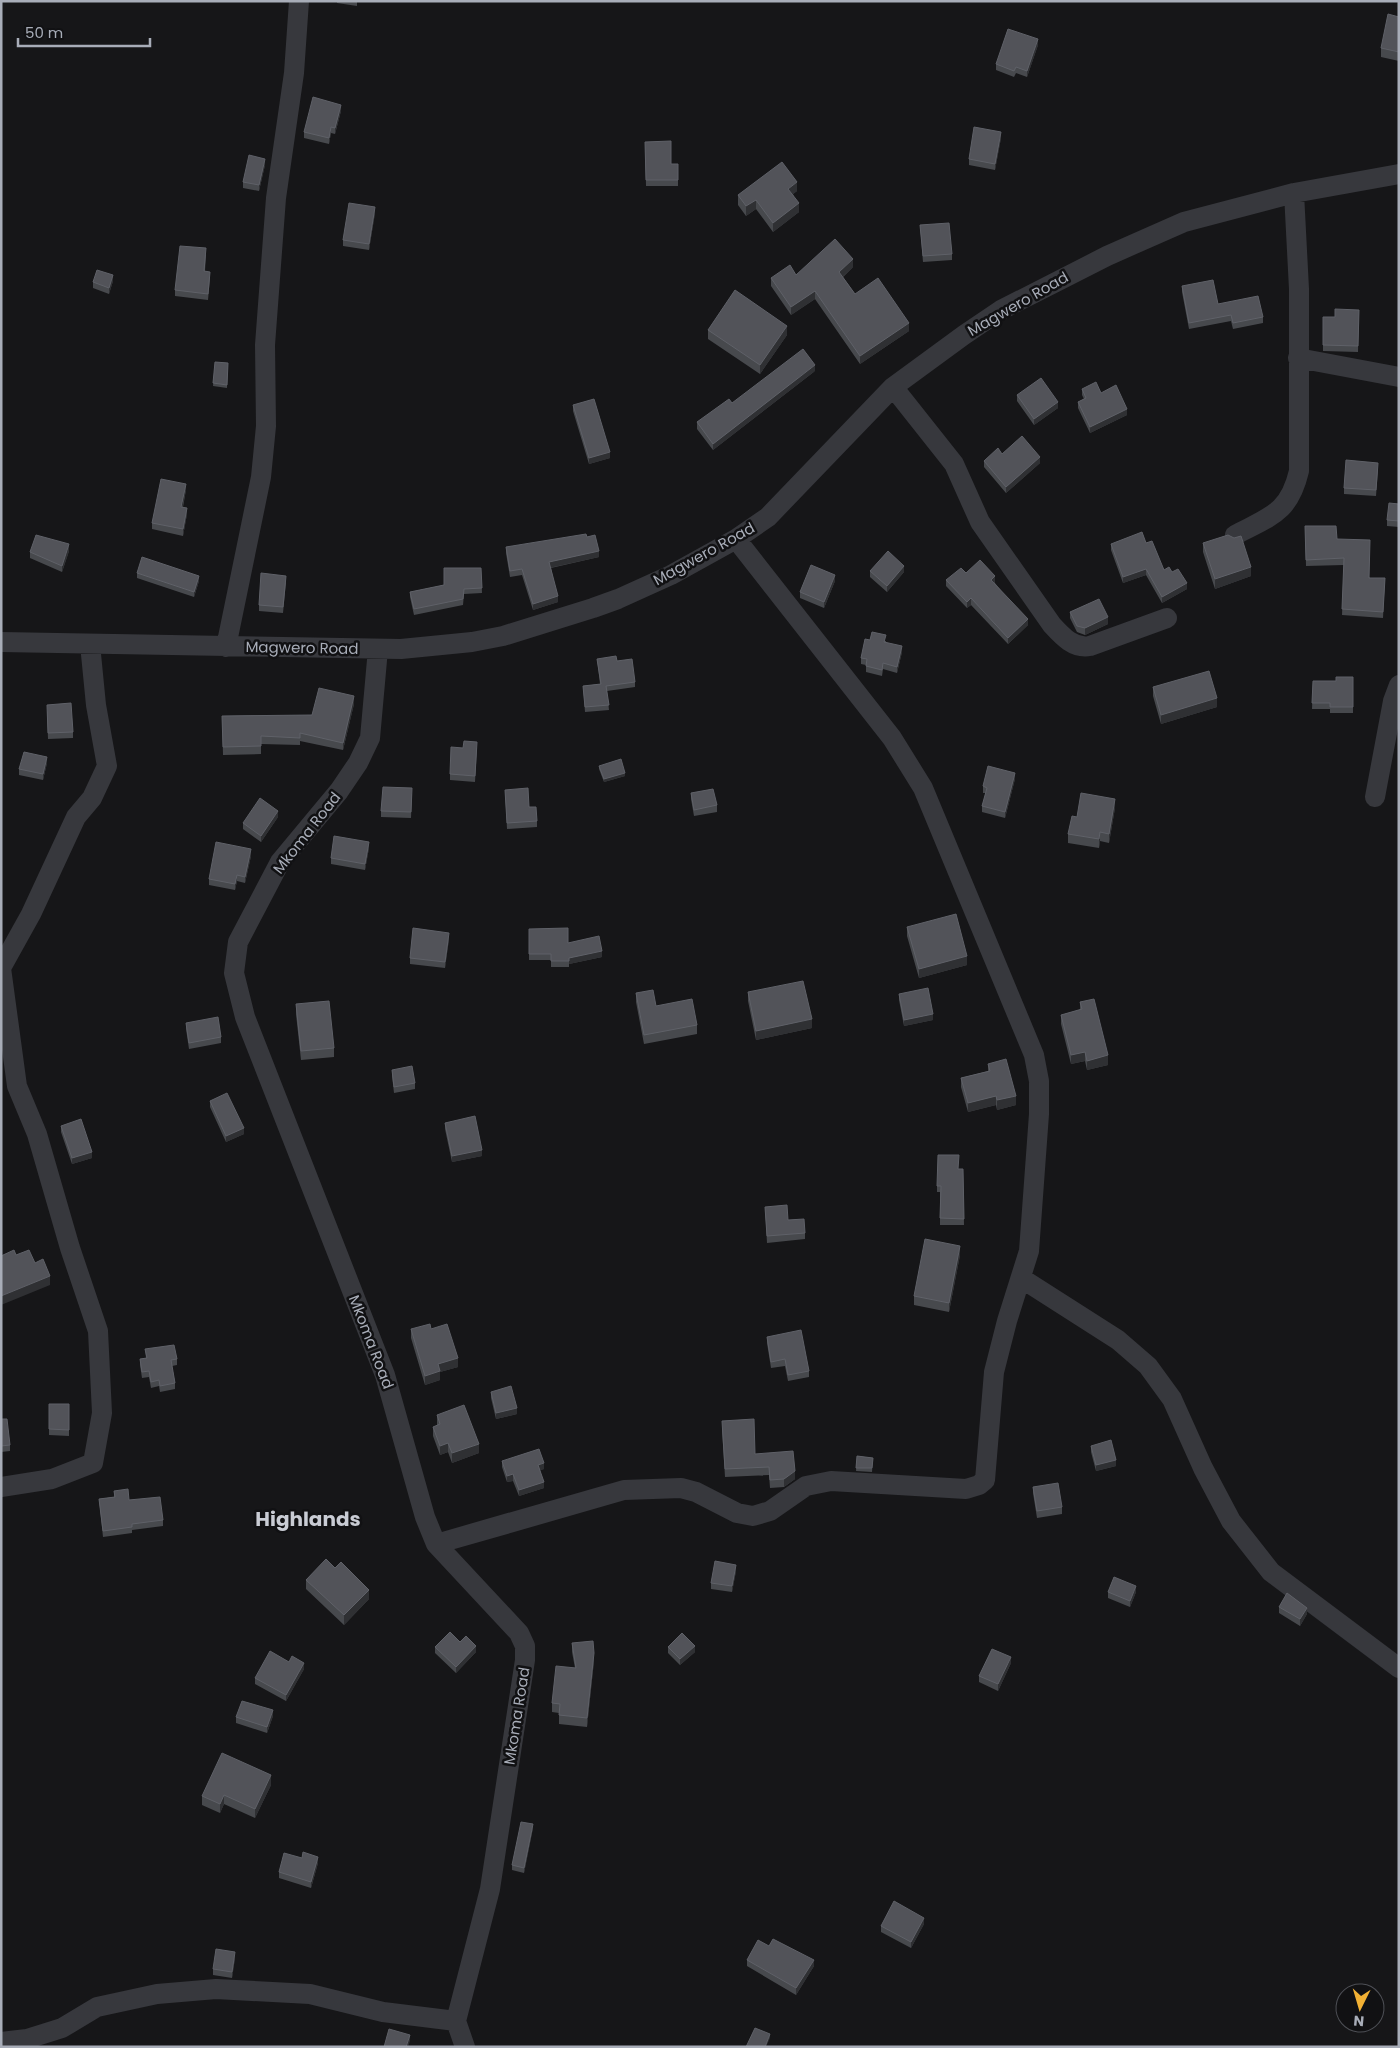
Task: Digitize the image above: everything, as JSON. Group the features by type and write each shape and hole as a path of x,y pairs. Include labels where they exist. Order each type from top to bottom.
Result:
{"street":[{"path":"226,647 261,477 266,426 265,345 276,198 294,73 299,1"},
{"name":"Magwero Road","path":"1,642 401,649 472,642 540,624 627,595 671,575 736,539 778,509 848,432 893,388 964,334 1001,310 1084,267 1184,222 1294,193 1399,174"},
{"path":"1235,535 1279,512 1294,492 1299,471 1299,289 1294,193"},
{"path":"1298,358 1399,377"},
{"path":"893,388 954,464 980,522 1052,625 1065,639 1077,646 1086,647 1166,618"},
{"path":"436,1544 624,1490 681,1488 696,1492 737,1513 753,1516 770,1511 806,1486 831,1481 966,1489 979,1486 985,1480 994,1372 1029,1251 1039,1114 1039,1081 1034,1055 923,788 892,738 736,539"},
{"path":"1,1487 52,1479 93,1463 102,1413 98,1331 70,1248 37,1134 17,1086 1,968 31,914 76,817 92,798 107,766 96,705 90,644"},
{"name":"Mkoma Road","path":"378,649 370,738 358,763 339,792 280,862 238,942 234,973 245,1017 385,1375 425,1517 436,1544 518,1633 526,1646 490,1889 456,2021"},
{"path":"1375,798 1393,701 1399,685"},
{"path":"1020,1278 1118,1340 1148,1366 1172,1399 1203,1468 1231,1521 1271,1572 1399,1668"},
{"path":"1,2042 27,2039 62,2028 97,2007 157,1994 216,1989 310,1994 383,2012 456,2021 465,2047"}],"building":[{"path":"1388,14 1399,17 1399,52 1381,48"},
{"path":"1008,29 1038,39 1027,71 1016,67 1014,71 996,64"},
{"path":"313,97 341,105 335,128 331,127 329,138 304,132"},
{"path":"974,127 1001,132 995,164 969,159"},
{"path":"671,141 671,164 678,164 678,180 646,180 645,142"},
{"path":"249,155 265,159 259,185 243,182"},
{"path":"782,162 797,182 788,189 799,203 773,223 756,200 746,206 738,195"},
{"path":"349,203 375,207 369,244 343,240"},
{"path":"949,223 952,254 923,256 920,225"},
{"path":"835,239 853,259 839,272 855,294 878,278 909,323 860,356 815,291 791,307 771,278 790,265 796,275"},
{"path":"180,246 206,248 204,271 210,272 208,294 175,290"},
{"path":"97,270 113,275 109,288 93,282"},
{"path":"1213,280 1218,304 1258,296 1263,317 1233,323 1231,315 1189,323 1182,286"},
{"path":"735,290 787,326 760,365 708,330"},
{"path":"1335,309 1359,310 1358,346 1323,345 1323,317 1335,317"},
{"path":"803,349 815,365 713,444 697,422 729,399 732,403"},
{"path":"215,362 228,363 227,385 213,383"},
{"path":"1041,378 1058,402 1034,419 1017,395"},
{"path":"1096,382 1101,393 1116,385 1127,409 1090,427 1078,402 1086,398 1082,389"},
{"path":"594,399 610,452 589,458 573,405"},
{"path":"1022,436 1040,457 1006,487 984,461 998,448 1002,454"},
{"path":"1346,460 1378,463 1376,490 1344,488"},
{"path":"161,479 186,484 181,507 187,508 183,529 152,523"},
{"path":"1389,503 1399,504 1399,521 1387,520"},
{"path":"1305,526 1336,526 1337,539 1370,540 1369,578 1385,578 1383,612 1342,609 1344,558 1306,560"},
{"path":"1142,532 1146,543 1152,541 1164,570 1169,567 1172,572 1178,569 1187,583 1162,597 1146,569 1123,577 1111,544"},
{"path":"586,534 587,537 595,535 599,551 549,562 558,596 533,604 522,569 510,571 506,547"},
{"path":"36,535 69,544 62,566 30,552"},
{"path":"1228,535 1234,538 1241,536 1251,567 1215,579 1203,543"},
{"path":"888,551 904,566 887,586 870,571"},
{"path":"142,557 199,576 194,592 137,573"},
{"path":"980,560 995,576 991,580 1028,619 1008,638 971,598 967,602 946,580 961,568 966,573"},
{"path":"811,565 835,575 824,602 800,592"},
{"path":"444,568 481,568 482,588 464,589 463,599 414,609 410,592 444,585"},
{"path":"261,573 286,576 283,607 259,605"},
{"path":"1099,599 1108,617 1085,628 1077,626 1070,612"},
{"path":"872,632 886,635 884,642 902,646 897,667 883,663 882,670 866,666 867,659 861,658 865,639 870,640"},
{"path":"616,656 617,661 632,659 635,682 606,686 609,705 585,707 583,686 601,684 597,659"},
{"path":"1209,671 1217,698 1161,715 1153,687"},
{"path":"1336,677 1353,677 1353,707 1330,707 1330,703 1312,703 1313,681 1336,681"},
{"path":"319,688 354,696 343,743 300,733 300,738 261,736 261,746 223,747 222,716 312,715"},
{"path":"71,703 73,732 48,733 47,705"},
{"path":"464,741 477,742 475,776 450,774 451,747 463,748"},
{"path":"24,752 47,757 43,774 19,769"},
{"path":"621,759 625,773 604,779 599,766"},
{"path":"988,766 1015,773 1005,812 982,806 987,788 983,786"},
{"path":"383,787 412,788 411,812 381,811"},
{"path":"528,788 529,807 536,807 537,821 507,823 505,790"},
{"path":"713,789 717,805 694,810 691,793"},
{"path":"1081,793 1115,799 1109,834 1100,832 1099,839 1068,834 1072,816 1077,817"},
{"path":"260,798 278,811 261,836 243,823"},
{"path":"334,836 369,842 365,864 331,858"},
{"path":"216,842 251,849 245,877 237,875 235,884 209,879"},
{"path":"956,914 967,956 919,969 907,927"},
{"path":"413,928 449,933 445,962 410,958"},
{"path":"568,928 568,943 599,936 602,951 569,958 569,961 551,961 551,954 529,954 529,929"},
{"path":"803,981 812,1019 756,1031 748,992"},
{"path":"928,988 933,1014 904,1020 899,994"},
{"path":"653,990 656,1006 692,999 697,1025 644,1035 636,993"},
{"path":"1094,999 1108,1055 1087,1061 1085,1052 1071,1055 1061,1015 1082,1009 1080,1002"},
{"path":"329,1001 334,1048 301,1051 296,1004"},
{"path":"218,1017 221,1037 189,1043 186,1023"},
{"path":"1006,1059 1016,1096 997,1100 996,1096 968,1103 961,1078 990,1071 988,1064"},
{"path":"412,1066 415,1083 394,1087 392,1070"},
{"path":"227,1093 244,1128 226,1136 210,1101"},
{"path":"475,1116 482,1150 452,1156 445,1123"},
{"path":"81,1119 92,1152 72,1158 61,1126"},
{"path":"938,1155 959,1155 958,1169 963,1169 964,1219 940,1218 941,1186 937,1186"},
{"path":"787,1205 788,1220 804,1219 805,1233 767,1236 765,1207"},
{"path":"925,1239 960,1246 949,1303 914,1296"},
{"path":"14,1250 16,1255 29,1250 35,1263 43,1259 50,1276 1,1296 1,1256"},
{"path":"430,1324 431,1329 447,1324 458,1358 438,1364 440,1371 425,1376 411,1329"},
{"path":"801,1330 809,1371 788,1375 785,1359 771,1362 767,1337"},
{"path":"174,1345 177,1359 171,1360 175,1383 160,1386 159,1380 151,1382 149,1371 142,1372 140,1359 147,1358 145,1349"},
{"path":"511,1386 517,1408 496,1413 491,1392"},
{"path":"49,1404 69,1404 69,1430 49,1429"},
{"path":"464,1405 479,1444 452,1453 448,1443 440,1446 433,1427 440,1424 437,1415"},
{"path":"1,1419 7,1419 10,1445 1,1446"},
{"path":"754,1419 755,1454 793,1451 795,1471 784,1479 770,1480 769,1467 725,1469 722,1421"},
{"path":"1111,1440 1116,1460 1096,1465 1091,1446"},
{"path":"539,1449 544,1463 538,1465 544,1482 519,1490 513,1474 507,1476 502,1461"},
{"path":"857,1456 873,1458 872,1468 856,1468"},
{"path":"1058,1483 1062,1507 1037,1511 1033,1487"},
{"path":"128,1489 129,1500 160,1497 163,1520 132,1524 132,1527 103,1531 99,1499 115,1497 114,1491"},
{"path":"326,1559 335,1568 341,1562 369,1590 344,1615 306,1580"},
{"path":"715,1561 736,1565 732,1586 711,1583"},
{"path":"1114,1577 1136,1586 1130,1601 1108,1592"},
{"path":"1287,1593 1307,1608 1300,1619 1279,1607"},
{"path":"450,1632 460,1642 466,1636 476,1646 456,1667 435,1647"},
{"path":"682,1633 695,1646 680,1659 668,1647"},
{"path":"593,1641 594,1653 587,1718 559,1715 560,1704 552,1703 556,1666 576,1668 572,1643"},
{"path":"992,1649 1011,1657 998,1684 979,1676"},
{"path":"270,1651 289,1662 292,1656 304,1663 286,1695 255,1678"},
{"path":"242,1701 273,1710 267,1727 236,1717"},
{"path":"222,1753 271,1775 255,1809 224,1795 220,1804 202,1796"},
{"path":"521,1822 533,1824 524,1868 512,1865"},
{"path":"303,1852 318,1857 311,1882 279,1872 284,1853 302,1858"},
{"path":"894,1901 924,1918 911,1942 881,1926"},
{"path":"773,1939 814,1960 796,1988 747,1960 758,1940 769,1946"},
{"path":"216,1949 235,1952 232,1972 213,1969"},
{"path":"755,2028 770,2034 765,2047 746,2047"},
{"path":"389,2029 410,2035 406,2047 384,2047"}],"district":[{"name":"Highlands","path":"308,1519"}]}
